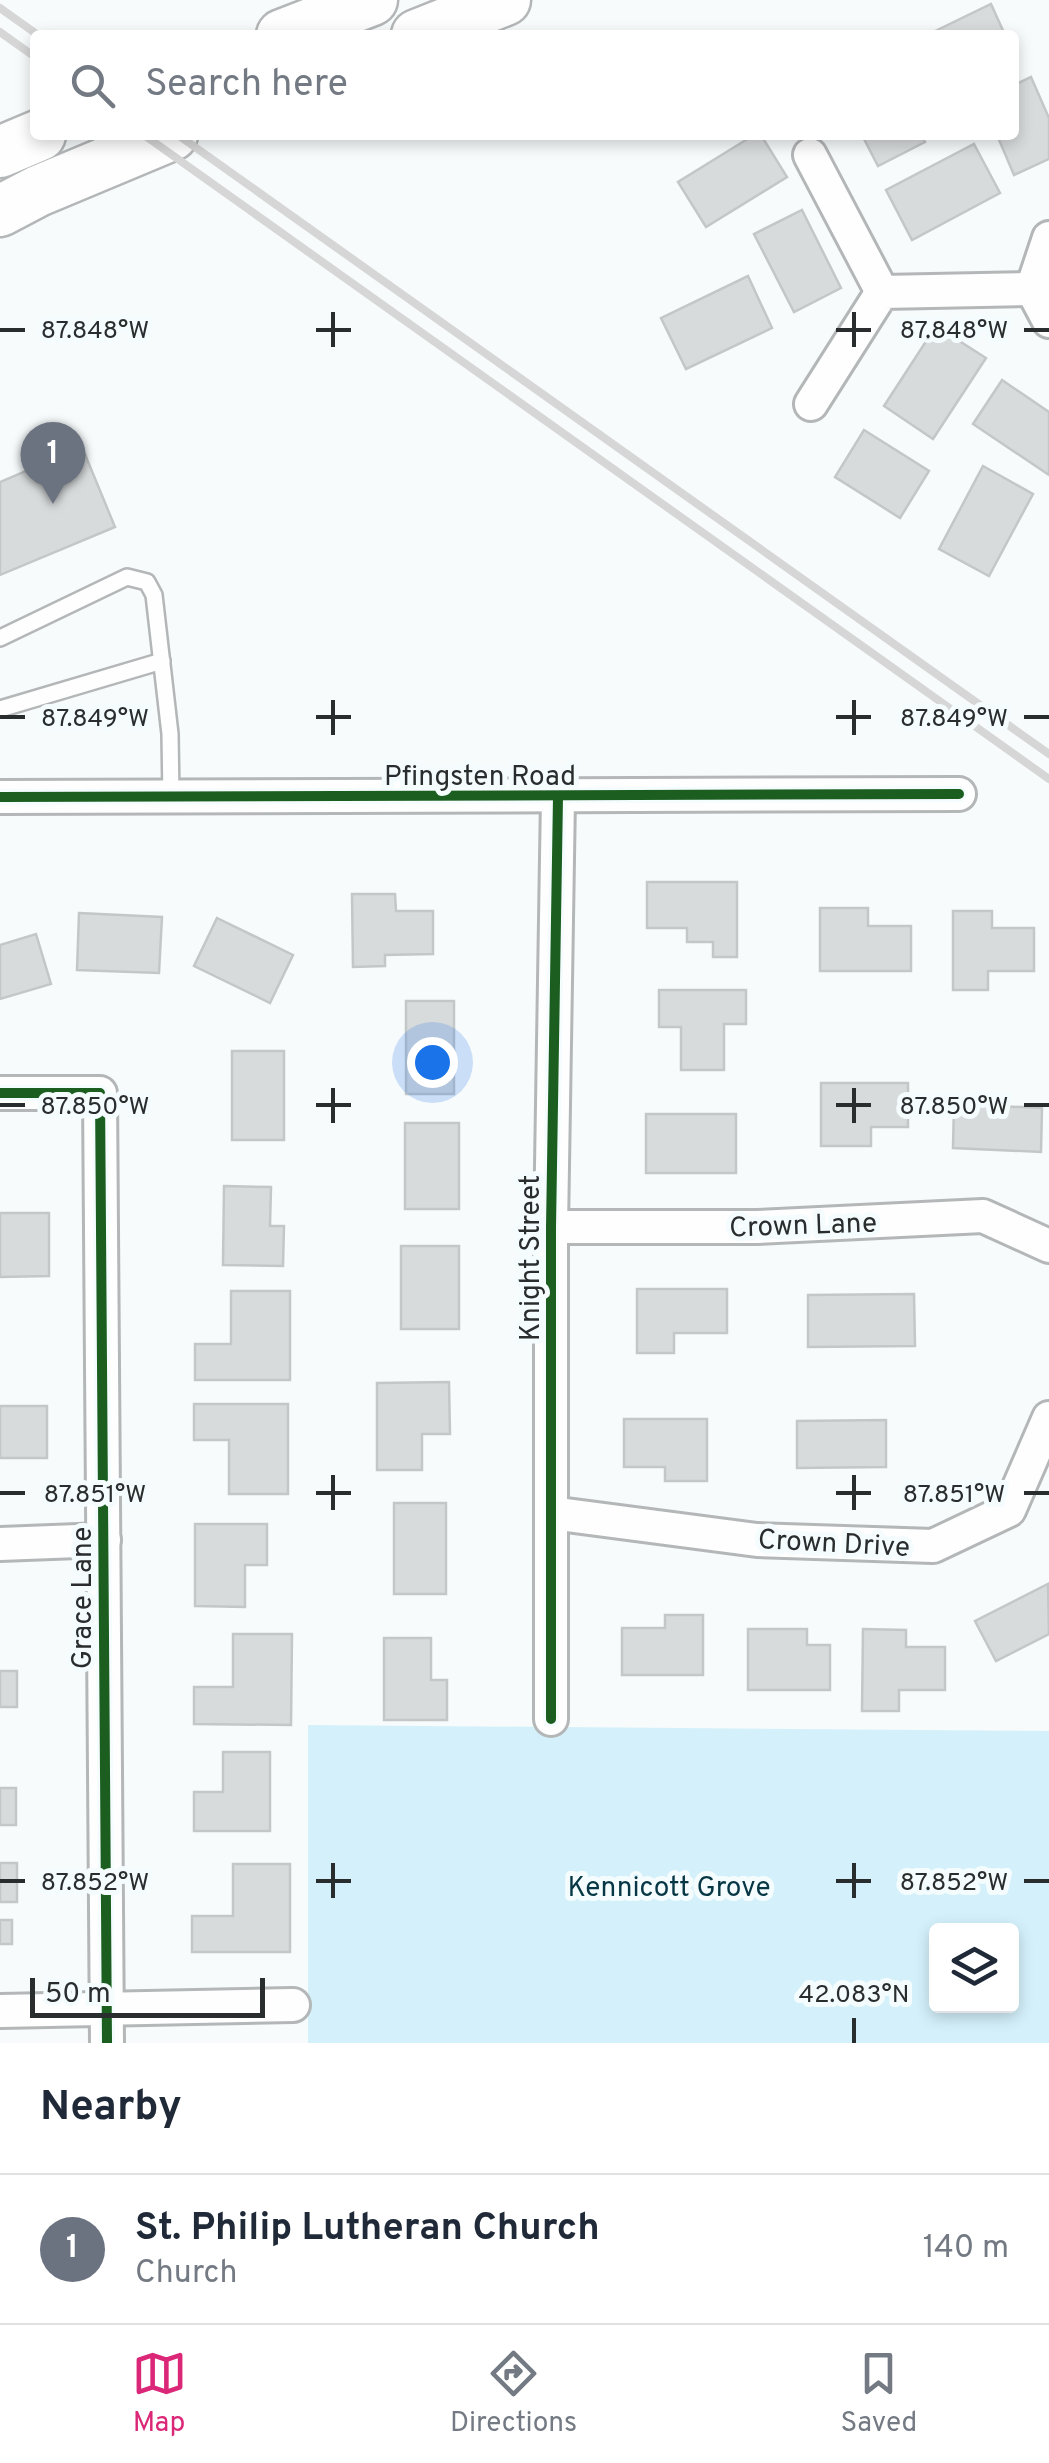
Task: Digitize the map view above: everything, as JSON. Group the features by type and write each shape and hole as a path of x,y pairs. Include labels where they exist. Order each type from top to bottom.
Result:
{"main road":[{"path":"295,30 372,0"},
{"path":"430,30 505,0"},
{"path":"0,152 30,139"},
{"path":"0,211 160,140"}],"street":[{"path":"810,156 882,292"},
{"path":"1049,238 1032,289 1049,322"},
{"path":"882,292 1032,289"},
{"path":"811,404 882,292"},
{"name":"Pfingsten Road","path":"0,797 959,794"},
{"name":"Knight Street","path":"552,1719 552,1226 558,797"},
{"name":"Grace Lane","path":"0,1093 100,1093 107,2043"},
{"name":"Crown Lane","path":"552,1226 757,1226 982,1216 1049,1246"},
{"name":"Crown Drive","path":"552,1513 757,1540 932,1546 1009,1510 1049,1418"},
{"path":"0,1544 104,1540"},
{"path":"0,2011 293,2005"}],"lane":[{"path":"0,638 127,576 148,582 154,595 162,661 172,797"},
{"path":"0,709 162,661"}],"green space":[{"name":"Kennicott Grove","path":"308,1725 1049,1731 1049,2043 308,2043"}],"building":[{"path":"991,4 1003,30 937,30"},
{"path":"1031,77 1049,118 1049,159 1014,175 999,140 1019,140 1019,83"},
{"path":"746,140 764,140 787,177 706,227 678,182"},
{"path":"865,140 925,142 878,166"},
{"path":"974,144 1000,193 912,240 886,190"},
{"path":"802,210 841,288 794,312 754,234"},
{"path":"748,276 772,328 686,369 661,318"},
{"path":"936,326 986,358 933,439 884,406"},
{"path":"1002,380 1049,412 1049,475 973,424"},
{"path":"864,430 929,471 900,518 835,477"},
{"path":"82,447 115,527 0,575 0,482"},
{"path":"983,466 1033,494 989,576 939,549"},
{"path":"647,882 737,882 737,957 713,957 713,942 687,942 687,928 647,928"},
{"path":"352,894 395,894 396,911 433,911 433,954 385,955 385,966 353,967"},
{"path":"820,908 868,908 868,926 911,926 911,971 820,971"},
{"path":"953,911 992,911 992,928 1034,928 1034,971 988,971 988,990 953,990"},
{"path":"79,913 162,917 159,973 77,970"},
{"path":"217,918 293,955 270,1003 194,966"},
{"path":"36,934 51,984 0,999 0,945"},
{"path":"659,990 746,990 746,1024 724,1024 724,1070 681,1070 681,1027 659,1027"},
{"path":"406,1001 454,1001 454,1094 406,1094"},
{"path":"232,1051 284,1051 284,1140 232,1140"},
{"path":"821,1083 908,1083 908,1127 871,1127 871,1146 821,1146"},
{"path":"954,1104 1042,1108 1041,1152 953,1148"},
{"path":"646,1114 736,1114 736,1173 646,1173"},
{"path":"405,1123 459,1123 459,1209 405,1209"},
{"path":"224,1186 271,1187 270,1226 284,1226 283,1266 223,1265"},
{"path":"0,1213 49,1213 49,1276 0,1277"},
{"path":"401,1246 459,1246 459,1329 401,1329"},
{"path":"637,1289 727,1289 727,1333 674,1333 674,1353 637,1353"},
{"path":"231,1291 290,1291 290,1380 195,1380 195,1344 231,1344"},
{"path":"914,1294 915,1346 808,1347 808,1295"},
{"path":"449,1382 450,1434 422,1434 422,1470 377,1470 377,1383"},
{"path":"194,1404 288,1404 288,1494 229,1494 229,1440 194,1440"},
{"path":"0,1406 47,1406 47,1458 0,1458"},
{"path":"624,1419 707,1419 707,1481 665,1481 665,1467 624,1467"},
{"path":"886,1420 886,1467 797,1468 797,1421"},
{"path":"394,1503 446,1503 446,1594 394,1594"},
{"path":"195,1524 267,1524 267,1565 245,1565 245,1607 195,1606"},
{"path":"1048,1584 1049,1634 996,1661 975,1621"},
{"path":"665,1615 703,1615 703,1675 622,1675 622,1628 665,1628"},
{"path":"748,1629 807,1629 807,1645 830,1645 830,1690 748,1690"},
{"path":"863,1629 906,1630 906,1647 945,1647 945,1690 899,1690 899,1711 862,1711"},
{"path":"233,1634 292,1634 291,1725 194,1724 194,1687 233,1687"},
{"path":"384,1638 431,1638 431,1680 447,1680 447,1720 384,1720"},
{"path":"0,1671 17,1671 17,1707 0,1707"},
{"path":"223,1752 270,1752 270,1831 194,1831 194,1792 223,1792"},
{"path":"0,1788 16,1788 16,1825 0,1825"},
{"path":"0,1863 17,1863 17,1902 0,1902"},
{"path":"233,1864 290,1864 290,1952 192,1952 192,1916 233,1916"},
{"path":"0,1920 12,1920 12,1944 0,1944"}],"railway":[{"path":"0,8 31,30"},
{"path":"0,32 30,53"},
{"path":"151,140 1049,779"},
{"path":"185,140 1049,754"}],"cycle path":[{"path":"0,797 959,794"},
{"path":"551,1719 551,1227 558,797"},
{"path":"0,1093 100,1093 107,2043"}],"place":[{"name":"St. Philip Lutheran Church","path":"53,504"}]}
